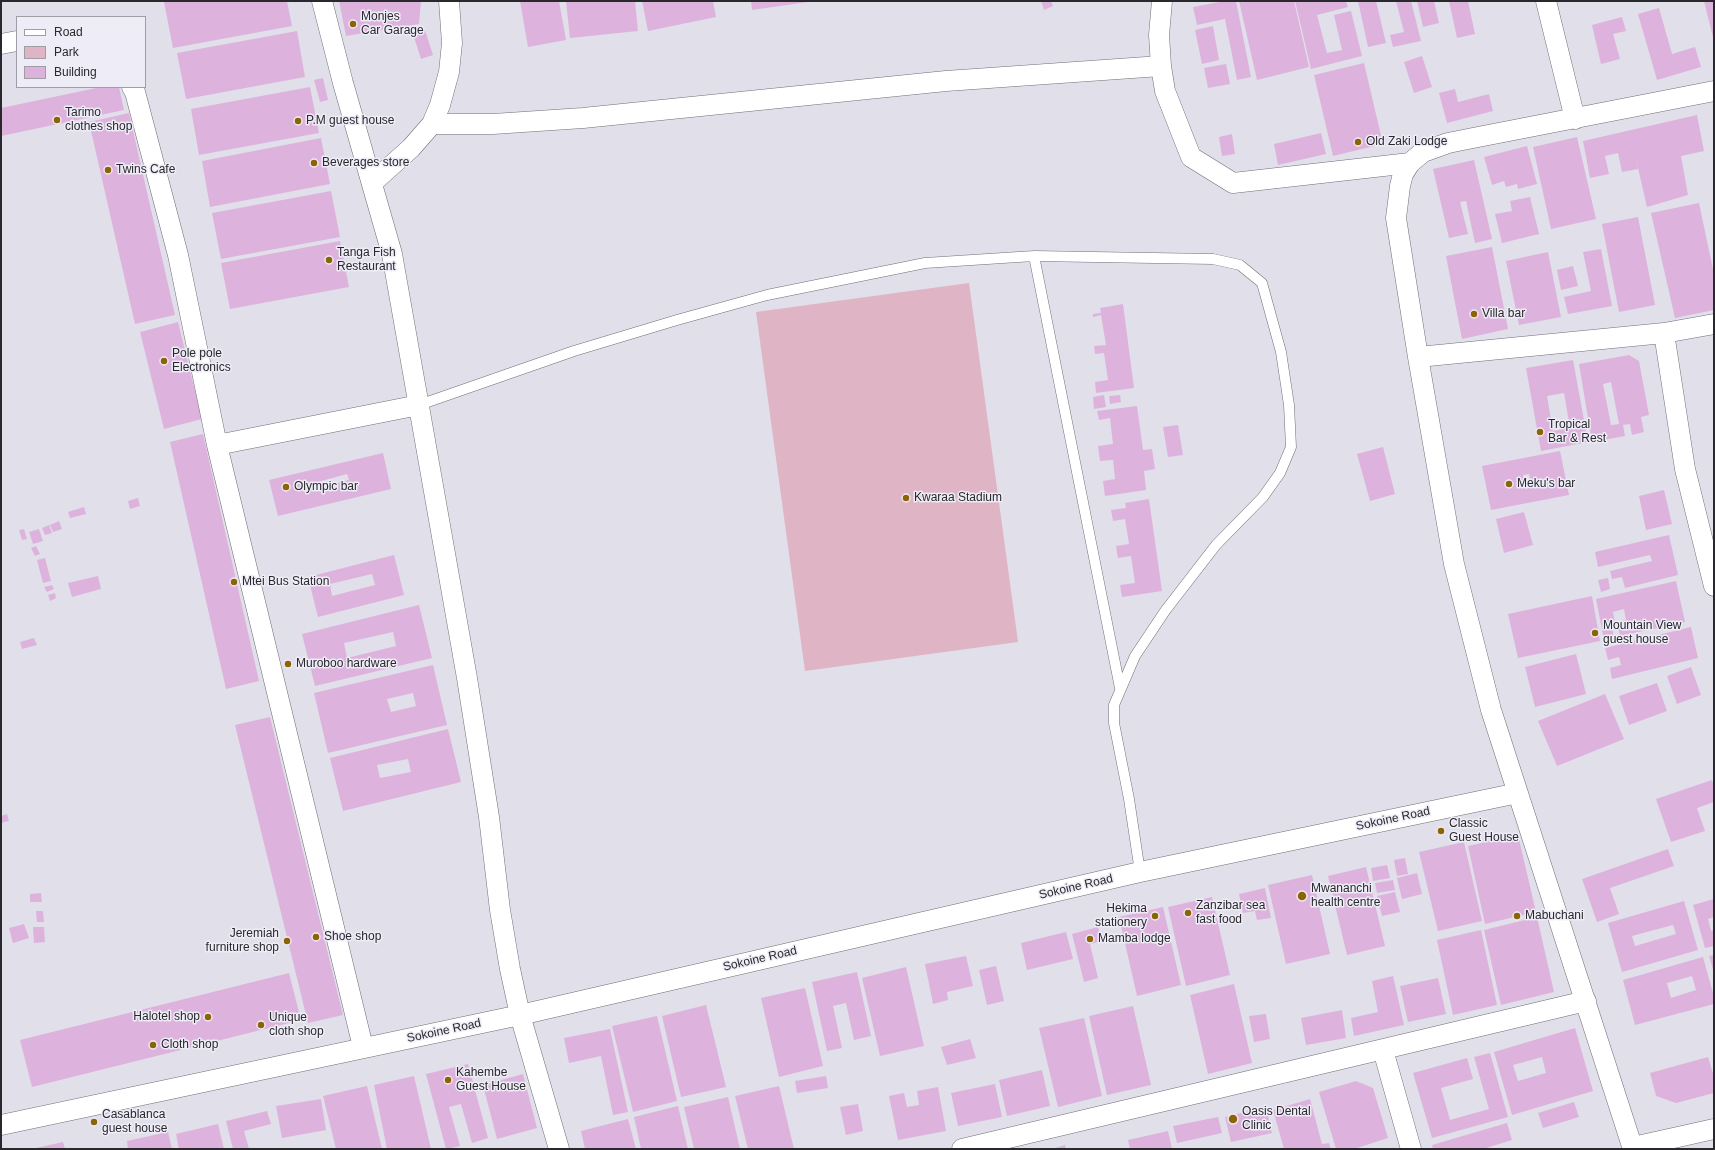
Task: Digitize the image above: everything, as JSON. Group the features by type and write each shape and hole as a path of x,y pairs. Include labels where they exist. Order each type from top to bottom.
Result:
{"street":[{"path":"322,1 343,83 392,254 467,678 489,817 500,910 520,1014 559,1149"},
{"path":"372,182 411,148 432,124 440,105 449,72 452,43 449,1"},
{"path":"1162,1 1160,35 1161,66 1165,91 1192,157 1233,183 1410,163"},
{"path":"1546,1 1575,119"},
{"path":"1,44 16,42"},
{"path":"432,124 493,124 583,118 946,81 1161,66"},
{"path":"133,88 135,92 178,255 217,445 364,1047"},
{"path":"1714,91 1448,143 1423,152 1410,163 1403,174 1396,218 1418,357 1454,564 1491,710 1633,1148 1714,1129"},
{"path":"1418,357 1664,332 1714,324"},
{"path":"1664,332 1685,469 1714,586"},
{"path":"217,445 419,404"},
{"name":"Sokoine Road","path":"1,1125 520,1014 1140,872 1518,793"},
{"path":"962,1149 1586,1001"},
{"path":"1383,1050 1411,1149"}],"lane":[{"path":"1034,256 1120,688"},
{"path":"419,404 574,352 677,320 767,295 925,263 1034,256 1213,259 1240,265 1262,283 1281,352 1289,405 1290,447 1280,473 1263,497 1216,545 1165,611 1135,656 1120,688 1114,705 1114,723 1129,798 1140,872"}],"green space":[{"path":"969,283 1018,642 805,671 756,312"}],"building":[{"path":"287,1 292,26 173,48 164,2"},
{"path":"339,1 421,1 419,24 346,36"},
{"path":"520,1 559,1 566,40 528,47"},
{"path":"566,1 635,1 638,31 570,38"},
{"path":"642,1 713,1 716,17 648,31"},
{"path":"751,1 808,1 808,2 752,10"},
{"path":"1041,1 1051,1 1053,6 1044,10"},
{"path":"1225,1 1236,1 1251,77 1237,80 1225,19 1197,25 1193,7"},
{"path":"1239,1 1294,1 1309,67 1257,80"},
{"path":"1295,1 1346,1 1348,7 1317,15 1327,53 1342,50 1334,15 1351,11 1362,56 1311,69"},
{"path":"1358,1 1376,1 1386,43 1368,47"},
{"path":"1396,1 1411,1 1421,41 1393,47 1390,35 1404,32"},
{"path":"1417,1 1434,1 1439,23 1423,27"},
{"path":"1449,1 1468,1 1475,34 1457,38"},
{"path":"1704,1 1714,1 1714,37 1713,37"},
{"path":"1659,8 1672,54 1695,47 1701,67 1657,80 1638,14"},
{"path":"1622,17 1626,31 1613,34 1620,59 1601,64 1592,25"},
{"path":"1213,26 1219,60 1202,64 1195,30"},
{"path":"425,30 433,55 421,59 413,34"},
{"path":"297,31 305,77 186,99 177,53"},
{"path":"1422,56 1432,87 1414,93 1404,62"},
{"path":"1364,63 1383,144 1333,156 1314,75"},
{"path":"1226,64 1230,84 1208,88 1204,68"},
{"path":"323,78 328,100 320,102 314,80"},
{"path":"310,87 319,133 199,155 191,109"},
{"path":"96,88 119,88 124,110 1,136 1,108"},
{"path":"1455,89 1458,102 1489,94 1493,111 1447,123 1439,93"},
{"path":"129,113 175,315 135,324 89,122"},
{"path":"1697,115 1704,151 1681,156 1688,195 1647,207 1635,155 1638,169 1622,172 1618,153 1605,156 1609,174 1590,178 1583,141"},
{"path":"1321,133 1326,154 1278,165 1274,144"},
{"path":"1232,134 1235,154 1222,156 1219,137"},
{"path":"1577,137 1596,219 1551,229 1533,147"},
{"path":"321,138 330,184 210,207 202,161"},
{"path":"1527,146 1537,184 1518,189 1517,184 1506,187 1504,181 1492,185 1484,157"},
{"path":"1474,160 1492,239 1475,243 1466,201 1460,202 1468,234 1449,238 1433,169"},
{"path":"331,191 340,237 221,259 212,213"},
{"path":"1530,197 1539,234 1502,243 1495,214 1512,211 1510,201"},
{"path":"1699,203 1714,274 1714,310 1675,318 1651,213"},
{"path":"1638,217 1655,305 1619,312 1602,224"},
{"path":"340,241 349,287 230,309 221,263"},
{"path":"1492,247 1508,329 1462,339 1446,256"},
{"path":"1601,249 1612,306 1568,314 1564,297 1591,291 1583,252"},
{"path":"1548,252 1561,317 1519,325 1506,261"},
{"path":"1573,266 1578,286 1561,290 1557,270"},
{"path":"1123,304 1134,388 1096,393 1095,382 1108,380 1104,353 1095,354 1094,346 1106,345 1101,315 1093,317 1093,314 1101,313 1100,308"},
{"path":"178,322 202,419 164,429 140,332"},
{"path":"1629,355 1639,361 1649,415 1641,417 1644,432 1632,435 1630,424 1623,425 1625,436 1592,442 1579,364","holes":["1611,382 1619,424 1611,425 1603,384"]},
{"path":"1573,360 1588,442 1541,451 1526,368","holes":["1564,393 1570,428 1553,431 1547,396"]},
{"path":"1104,395 1106,407 1094,409 1093,397"},
{"path":"1120,395 1121,402 1110,404 1109,396"},
{"path":"1137,406 1143,450 1152,449 1155,469 1144,471 1146,490 1105,496 1103,481 1115,479 1113,460 1100,461 1098,446 1113,444 1110,418 1099,420 1097,411"},
{"path":"1178,425 1183,455 1168,457 1163,427"},
{"path":"203,434 259,681 226,689 170,442"},
{"path":"1383,447 1395,494 1370,501 1357,454"},
{"path":"1560,451 1569,495 1491,510 1482,466","holes":["1529,474 1532,487 1526,489 1523,475"]},
{"path":"383,453 391,489 278,516 269,480","holes":["347,474 349,480 315,489 314,483"]},
{"path":"1664,490 1672,524 1646,530 1639,496"},
{"path":"138,498 140,506 130,509 128,501"},
{"path":"1149,499 1162,591 1122,597 1120,585 1135,583 1131,556 1118,558 1116,546 1129,544 1125,519 1113,521 1111,510 1126,508 1125,503"},
{"path":"84,507 86,514 70,518 68,512"},
{"path":"1524,512 1533,545 1504,553 1496,519"},
{"path":"59,521 62,529 53,532 50,525"},
{"path":"49,525 52,533 45,535 42,528"},
{"path":"24,529 27,539 22,540 19,530"},
{"path":"39,529 43,541 33,544 29,532"},
{"path":"1669,535 1678,575 1625,588 1622,577 1612,579 1610,571 1652,561 1650,555 1598,567 1595,552"},
{"path":"36,546 40,554 35,556 31,548"},
{"path":"394,555 404,595 318,617 308,577","holes":["372,574 375,585 332,596 330,584"]},
{"path":"45,558 51,581 43,583 37,560"},
{"path":"98,576 101,589 72,597 68,583"},
{"path":"1608,578 1610,589 1601,592 1598,580"},
{"path":"1676,581 1685,622 1620,636 1617,622 1626,620 1624,609 1613,612 1615,622 1611,623 1614,638 1604,640 1596,599"},
{"path":"52,585 54,589 47,592 44,587"},
{"path":"55,593 56,598 50,601 48,595"},
{"path":"1592,596 1600,641 1518,658 1508,614"},
{"path":"419,605 432,658 315,686 302,634","holes":["393,632 396,646 347,658 344,643"]},
{"path":"1691,627 1698,658 1612,679 1610,668 1621,665 1619,657 1608,660 1605,648"},
{"path":"34,638 37,645 22,649 20,642"},
{"path":"1576,654 1586,694 1535,707 1525,667"},
{"path":"433,665 447,725 328,753 314,693","holes":["413,693 416,706 391,712 387,699"]},
{"path":"1691,667 1701,695 1677,704 1667,676"},
{"path":"1657,683 1667,711 1629,725 1619,696"},
{"path":"1605,694 1624,739 1557,766 1538,721"},
{"path":"270,717 343,1015 308,1023 235,725"},
{"path":"448,729 461,782 343,811 330,758","holes":["408,759 411,772 380,778 377,765"]},
{"path":"1712,780 1714,787 1714,802 1697,808 1705,831 1671,842 1656,799"},
{"path":"7,814 9,821 1,823 1,816"},
{"path":"1518,835 1536,912 1485,924 1468,846"},
{"path":"1464,842 1482,921 1438,931 1419,852"},
{"path":"1668,849 1674,866 1610,888 1619,914 1597,922 1582,879"},
{"path":"1405,858 1408,874 1397,876 1394,860"},
{"path":"1387,865 1390,878 1373,881 1371,868"},
{"path":"1366,867 1385,946 1347,955 1328,876"},
{"path":"1417,873 1422,894 1402,899 1397,878"},
{"path":"1312,875 1330,954 1286,964 1268,885"},
{"path":"1393,880 1395,890 1377,893 1375,883"},
{"path":"1265,888 1271,918 1257,920 1255,911 1243,913 1239,894"},
{"path":"1395,892 1400,912 1382,916 1377,896"},
{"path":"41,893 42,902 30,902 30,894"},
{"path":"1212,897 1230,975 1186,986 1168,907"},
{"path":"1714,899 1714,917 1708,919 1711,931 1714,930 1714,946 1705,948 1693,905"},
{"path":"1684,901 1698,950 1622,972 1608,923","holes":["1673,925 1676,934 1635,946 1632,936"]},
{"path":"1163,907 1181,985 1137,996 1119,917"},
{"path":"36,911 43,911 44,922 37,922"},
{"path":"1537,917 1554,992 1501,1005 1484,930"},
{"path":"24,924 29,938 13,943 9,928"},
{"path":"33,927 44,927 45,942 34,943"},
{"path":"1098,927 1102,941 1090,944 1098,978 1084,982 1072,934"},
{"path":"1481,930 1497,1005 1453,1015 1437,940"},
{"path":"1066,932 1073,959 1027,970 1021,943"},
{"path":"1714,955 1714,973 1709,956"},
{"path":"966,956 973,986 947,992 948,1000 933,1004 925,964"},
{"path":"1703,957 1714,997 1714,1004 1635,1025 1623,980","holes":["1692,976 1696,990 1671,998 1667,983"]},
{"path":"996,966 1004,1001 987,1005 979,970"},
{"path":"906,967 924,1046 880,1056 862,978"},
{"path":"857,972 871,1036 854,1040 846,1003 833,1006 842,1048 827,1051 812,982"},
{"path":"289,973 301,1020 32,1087 20,1040"},
{"path":"1393,976 1404,1025 1354,1036 1351,1018 1378,1012 1372,981"},
{"path":"1438,978 1446,1014 1408,1022 1400,986"},
{"path":"1234,984 1252,1063 1208,1074 1190,995"},
{"path":"805,988 823,1066 779,1077 761,998"},
{"path":"706,1005 726,1087 681,1097 662,1016"},
{"path":"1133,1006 1151,1085 1107,1095 1089,1016"},
{"path":"1342,1010 1346,1038 1306,1045 1301,1018"},
{"path":"1266,1014 1270,1039 1254,1042 1249,1016"},
{"path":"657,1016 677,1101 633,1112 612,1026"},
{"path":"1084,1018 1102,1096 1058,1107 1039,1028"},
{"path":"1575,1028 1593,1091 1512,1115 1494,1052","holes":["1542,1057 1546,1073 1518,1081 1513,1065"]},
{"path":"610,1029 628,1112 613,1115 601,1056 569,1063 564,1038"},
{"path":"970,1039 976,1058 947,1065 941,1047"},
{"path":"1490,1053 1508,1117 1432,1138 1413,1073 1467,1058 1473,1079 1441,1088 1450,1120 1489,1109 1474,1057"},
{"path":"1708,1057 1714,1077 1714,1093 1676,1103 1656,1096 1650,1073"},
{"path":"468,1064 488,1138 472,1143 461,1104 449,1107 460,1146 446,1149 426,1074"},
{"path":"1042,1070 1050,1106 1007,1116 999,1080"},
{"path":"523,1074 537,1128 497,1139 483,1085"},
{"path":"414,1076 431,1149 387,1149 374,1085"},
{"path":"826,1076 828,1088 797,1093 795,1081"},
{"path":"1356,1081 1373,1088 1388,1138 1354,1149 1336,1149 1319,1092"},
{"path":"995,1084 1002,1117 958,1126 951,1093"},
{"path":"367,1086 382,1149 336,1149 323,1096"},
{"path":"779,1086 794,1149 748,1149 735,1096"},
{"path":"938,1087 946,1131 898,1140 889,1096 904,1093 907,1107 919,1105 917,1091"},
{"path":"728,1097 740,1149 694,1149 684,1107"},
{"path":"321,1099 326,1130 282,1138 276,1106"},
{"path":"1310,1099 1322,1144 1329,1143 1331,1149 1284,1149 1273,1110"},
{"path":"1574,1102 1579,1117 1543,1128 1538,1113"},
{"path":"858,1104 863,1131 846,1135 840,1107"},
{"path":"678,1106 688,1149 641,1149 634,1117"},
{"path":"1266,1107 1272,1133 1231,1142 1225,1117"},
{"path":"267,1111 271,1124 244,1131 249,1149 233,1149 226,1121"},
{"path":"1218,1117 1222,1133 1177,1143 1173,1126"},
{"path":"628,1119 636,1149 585,1149 581,1131"},
{"path":"1507,1123 1512,1140 1483,1149 1433,1149 1432,1145"},
{"path":"218,1124 224,1149 179,1149 176,1134"},
{"path":"1168,1131 1172,1149 1130,1149 1128,1140"},
{"path":"168,1132 172,1149 128,1149 127,1141"},
{"path":"63,1142 65,1149 36,1149 36,1148"},
{"path":"1065,1145 1066,1149 1052,1149"}],"place":[{"name":"Monjes Car Garage","path":"353,24"},
{"name":"Tarimo clothes shop","path":"57,120"},
{"name":"P.M guest house","path":"298,121"},
{"name":"Old Zaki Lodge","path":"1358,142"},
{"name":"Beverages store","path":"314,163"},
{"name":"Twins Cafe","path":"108,170"},
{"name":"Tanga Fish Restaurant","path":"329,260"},
{"name":"Villa bar","path":"1474,314"},
{"name":"Pole pole Electronics","path":"164,361"},
{"name":"Tropical Bar & Rest","path":"1540,432"},
{"name":"Meku's bar","path":"1509,484"},
{"name":"Olympic bar","path":"286,487"},
{"name":"Kwaraa Stadium","path":"906,498"},
{"name":"Mtei Bus Station","path":"234,582"},
{"name":"Mountain View guest house","path":"1595,633"},
{"name":"Muroboo hardware","path":"288,664"},
{"name":"Classic Guest House","path":"1441,831"},
{"name":"Mwananchi health centre","path":"1302,896"},
{"name":"Zanzibar sea fast food","path":"1188,913"},
{"name":"Hekima stationery","path":"1155,916"},
{"name":"Mabuchani","path":"1517,916"},
{"name":"Shoe shop","path":"316,937"},
{"name":"Mamba lodge","path":"1090,939"},
{"name":"Jeremiah furniture shop","path":"287,941"},
{"name":"Halotel shop","path":"208,1017"},
{"name":"Unique cloth shop","path":"261,1025"},
{"name":"Cloth shop","path":"153,1045"},
{"name":"Kahembe Guest House","path":"448,1080"},
{"name":"Oasis Dental Clinic","path":"1233,1119"},
{"name":"Casablanca guest house","path":"94,1122"}]}
